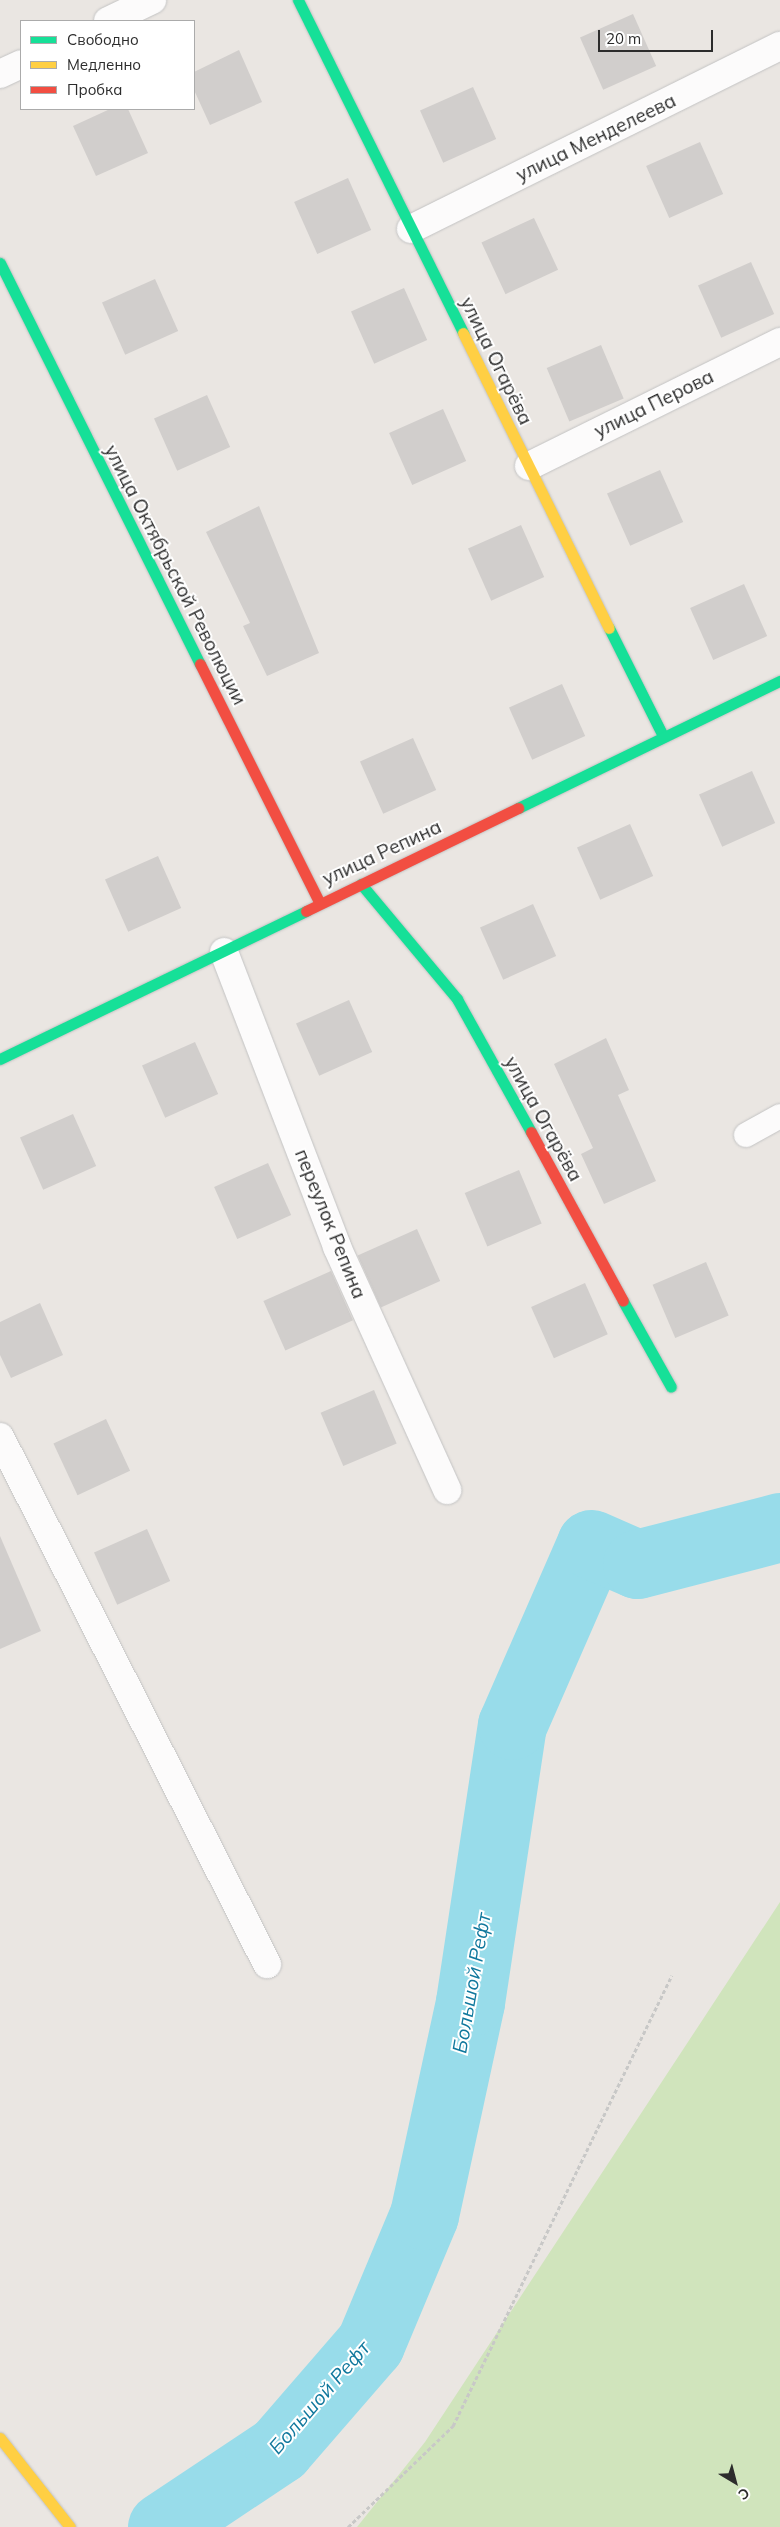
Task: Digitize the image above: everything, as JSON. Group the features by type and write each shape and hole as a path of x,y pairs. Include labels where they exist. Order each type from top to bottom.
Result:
{"street":[{"path":"110,20 152,0"},
{"name":"улица Огарёва","path":"298,0 662,736"},
{"name":"улица Менделеева","path":"411,229 780,46"},
{"path":"0,74 20,64"},
{"name":"улица Октябрьской Революции","path":"0,263 319,902"},
{"name":"улица Перова","path":"528,466 780,342"},
{"name":"улица Репина","path":"0,1059 224,952 319,902 361,884 662,736 780,681"},
{"name":"улица Огарёва","path":"361,884 457,999 671,1387"},
{"name":"переулок Репина","path":"224,952 337,1247 448,1490"},
{"path":"0,1437 267,1964"},
{"path":"0,2438 56,2506 70,2527"}],"lane":[{"path":"746,1134 780,1116"}],"path":[{"path":"348,2527 453,2426 672,1975"}],"green space":[{"path":"780,1902 780,2527 357,2527 425,2442"}],"building":[{"path":"633,14 656,66 603,90 580,38"},
{"path":"239,50 262,102 210,125 195,92 195,72"},
{"path":"473,87 496,139 443,163 420,111"},
{"path":"108,110 128,110 148,153 96,176 73,126"},
{"path":"700,142 723,194 669,218 646,166"},
{"path":"348,178 371,230 317,254 294,202"},
{"path":"534,218 558,270 506,294 481,243"},
{"path":"751,262 774,314 721,338 698,286"},
{"path":"155,279 178,331 125,355 102,303"},
{"path":"404,288 427,340 374,364 351,312"},
{"path":"601,345 624,398 569,421 547,368"},
{"path":"207,395 230,447 177,471 154,419"},
{"path":"443,409 466,461 412,485 389,433"},
{"path":"660,470 683,522 630,546 607,494"},
{"path":"259,506 319,653 267,676 243,626 250,623 206,532"},
{"path":"521,525 544,577 491,601 468,549"},
{"path":"744,584 767,636 713,660 690,608"},
{"path":"562,684 585,736 532,760 509,708"},
{"path":"413,738 436,790 383,814 360,762"},
{"path":"752,771 775,823 722,847 699,795"},
{"path":"630,824 653,876 600,900 577,848"},
{"path":"158,856 181,908 128,932 105,880"},
{"path":"533,904 556,956 503,980 480,928"},
{"path":"349,1000 372,1052 319,1076 296,1024"},
{"path":"606,1038 629,1090 618,1095 656,1181 604,1204 581,1154 593,1148 554,1064"},
{"path":"195,1042 218,1094 165,1118 142,1066"},
{"path":"73,1114 96,1166 43,1190 20,1138"},
{"path":"268,1163 291,1215 237,1239 214,1187"},
{"path":"519,1170 542,1223 487,1246 465,1193"},
{"path":"417,1229 440,1281 381,1308 358,1255"},
{"path":"706,1262 729,1315 675,1338 653,1285"},
{"path":"331,1271 353,1320 285,1350 263,1301"},
{"path":"585,1283 608,1334 554,1358 531,1307"},
{"path":"40,1303 63,1355 11,1378 0,1355 0,1322"},
{"path":"374,1390 397,1443 343,1466 321,1413"},
{"path":"106,1419 130,1471 78,1495 53,1444"},
{"path":"147,1529 170,1581 117,1605 94,1553"},
{"path":"0,1536 41,1631 0,1649"}],"waterway":[{"name":"Большой Рефт","path":"162,2527 279,2449 370,2344 424,2215 470,2002 512,1725 591,1544 637,1564 780,1527"}],"traffic: fast":[{"path":"298,0 463,333"},
{"path":"0,263 200,664"},
{"path":"609,628 663,736"},
{"path":"518,808 780,681"},
{"path":"361,884 457,999 531,1132"},
{"path":"0,1059 306,911"},
{"path":"623,1301 671,1387"}],"traffic: slow":[{"path":"463,333 609,628"},
{"path":"0,2438 70,2527"}],"traffic: jam":[{"path":"200,664 319,902"},
{"path":"306,911 518,808"},
{"path":"531,1132 623,1301"}]}
